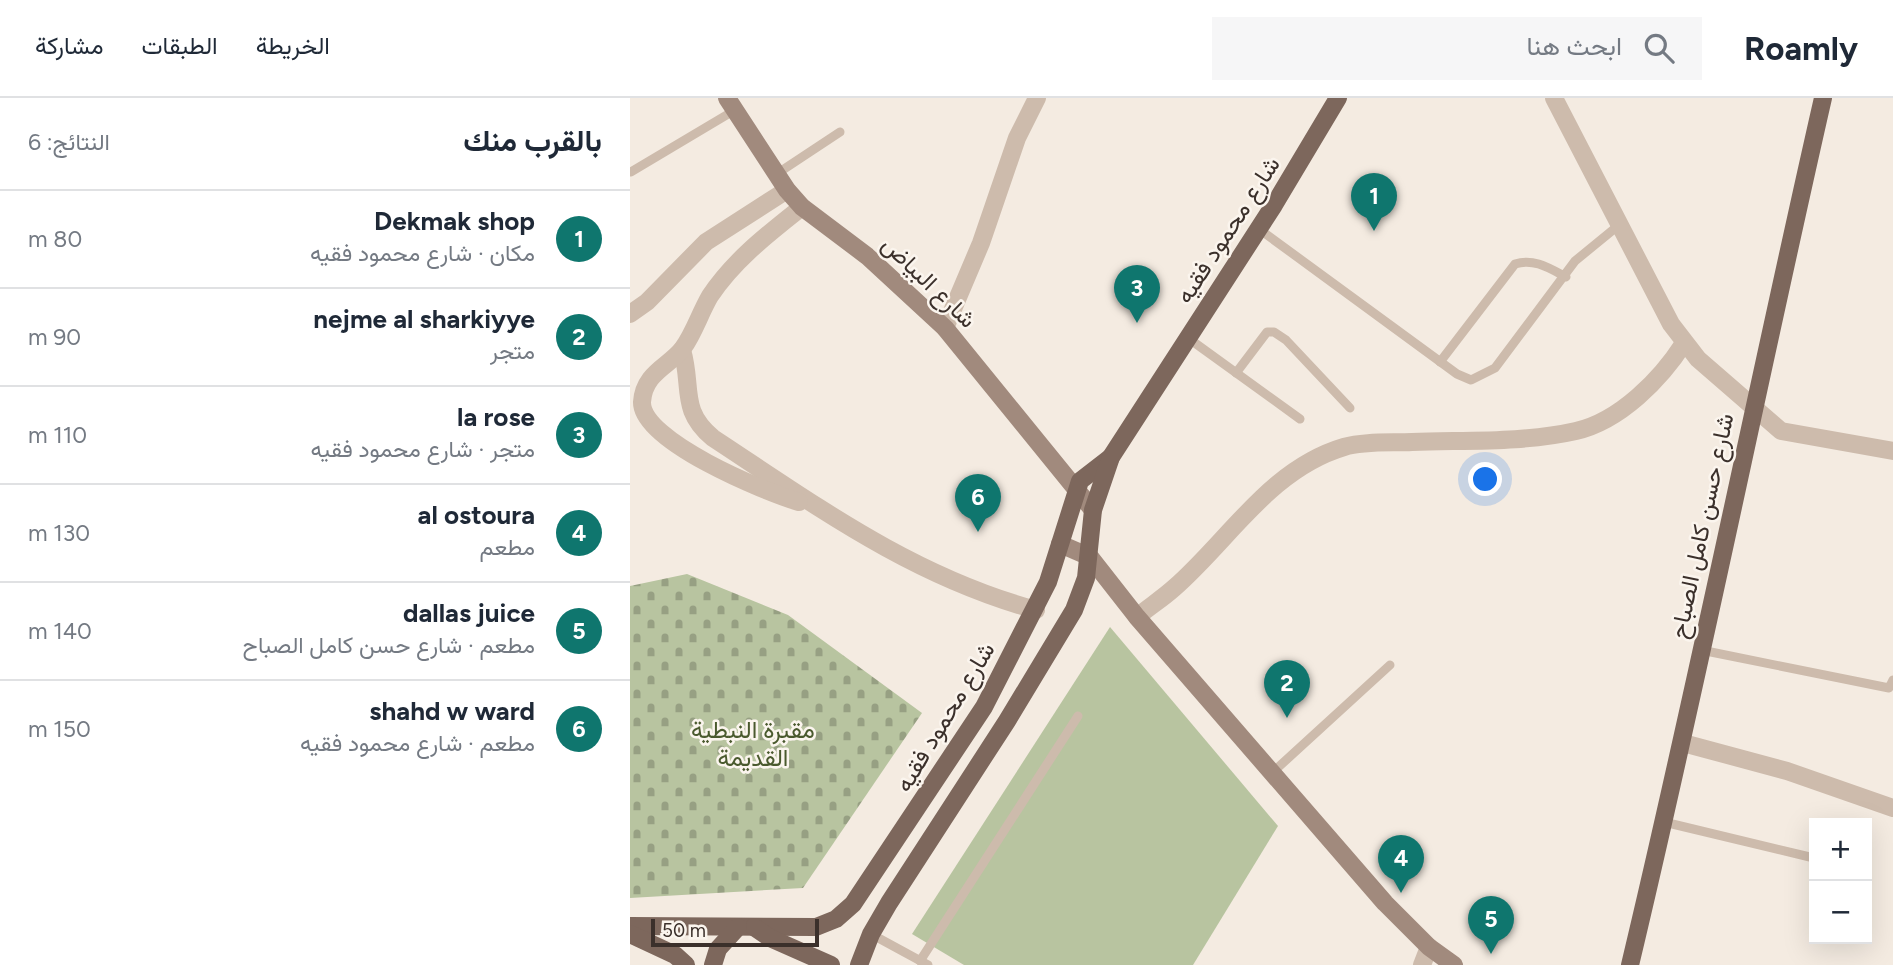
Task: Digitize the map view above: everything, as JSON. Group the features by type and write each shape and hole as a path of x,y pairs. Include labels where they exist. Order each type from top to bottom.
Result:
{"main road":[{"name":"شارع محمود فقيه","path":"859,965 871,934 889,903 1007,721 1070,616 1081,593 1090,557 1093,510 1111,457 1259,229 1338,98"},
{"name":"شارع حسن كامل الصباح","path":"1630,965 1683,743 1752,407 1823,98"},
{"name":"شارع البياض","path":"731,104 802,207 867,256 945,328 1093,510"},
{"name":"شارع محمود فقيه","path":"630,926 816,927 836,919 853,904 984,707 1036,610 1080,481 1111,457"},
{"path":"1060,544 1090,557 1137,617 1367,884 1429,947 1454,965"},
{"path":"713,965 718,949 746,927 826,964"},
{"path":"630,934 675,955 686,965"}],"street":[{"path":"945,328 981,243 1017,138 1037,98"},
{"path":"1554,98 1671,324 1684,343 1781,431 1893,452"},
{"path":"630,314 647,302 671,274 706,243 783,181"},
{"path":"802,207 733,266 710,296 682,350 667,360 647,386 642,401 645,417 657,431 680,447 776,495 812,506"},
{"path":"1137,617 1175,588 1265,495 1292,473 1314,461 1344,447 1475,441 1577,431 1615,415 1672,362 1684,343"},
{"path":"682,350 689,407 697,425 812,506 875,545 994,598 1036,610"},
{"path":"1683,743 1787,771 1893,808"},
{"path":"1422,965 1429,947"}],"lane":[{"path":"631,172 731,104"},
{"path":"783,181 839,132"},
{"path":"1259,229 1440,362 1471,380 1482,377 1495,368 1586,250 1619,225"},
{"path":"1440,362 1515,264 1525,261 1540,264 1566,277"},
{"path":"1236,373 1267,332 1275,332 1286,340 1350,408"},
{"path":"1188,338 1300,419"},
{"path":"1701,650 1889,688 1893,680"},
{"path":"1273,772 1390,665"},
{"path":"871,934 924,963 1077,716"},
{"path":"1664,822 1809,857"}],"green space":[{"name":"مقبرة النبطية القديمة","path":"687,574 788,615 922,713 803,888 630,898 630,586"},
{"path":"1110,627 1278,826 1193,965 964,965 912,934"}],"place":[{"name":"Dekmak shop","path":"1374,231"},
{"name":"la rose","path":"1137,323"},
{"name":"shahd w ward","path":"978,532"},
{"name":"nejme al sharkiyye","path":"1287,718"},
{"name":"al ostoura","path":"1401,893"},
{"name":"dallas juice","path":"1491,954"}]}
